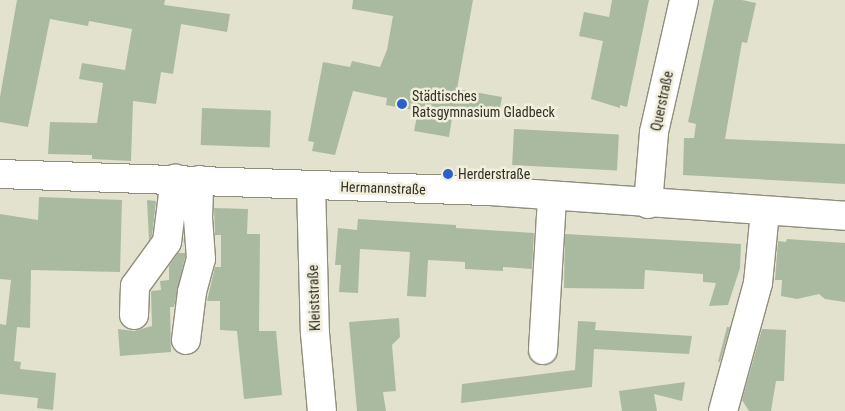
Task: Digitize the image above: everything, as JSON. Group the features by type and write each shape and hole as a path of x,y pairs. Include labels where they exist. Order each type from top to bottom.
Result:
{"street":[{"name":"Querstraße","path":"648,204 654,132 684,0"},
{"name":"Hermannstraße","path":"0,174 490,191 648,204 845,216"},
{"path":"134,315 135,286 167,242 187,179"},
{"path":"186,340 192,292 201,259 198,218 187,179"},
{"name":"Kleiststraße","path":"311,185 314,324 322,411"},
{"path":"543,350 552,197"},
{"path":"723,411 758,283 765,211"}],"building":[{"path":"17,0 165,0 164,5 230,14 227,32 181,24 173,74 161,72 156,104 133,101 131,161 92,159 92,155 48,154 50,122 97,123 103,83 79,79 82,63 125,70 132,29 89,21 88,26 50,19 28,127 0,122 0,97"},
{"path":"353,0 473,0 457,89 502,97 498,119 453,111 449,137 414,131 418,111 386,105 387,98 353,91 335,155 312,151 314,142 308,141 323,62 350,67 352,61 380,67 387,50 393,16 352,9"},
{"path":"612,0 649,0 627,107 620,105 620,108 591,99 603,41 579,36 584,12 609,17"},
{"path":"714,0 742,0 756,3 747,43 742,42 725,139 845,144 845,184 683,175 684,138 694,138 696,124 688,122"},
{"path":"202,108 271,110 270,147 201,145"},
{"path":"514,129 619,134 617,170 512,165"},
{"path":"39,197 122,200 120,272 31,270 30,328 17,327 14,361 21,362 20,369 56,373 53,410 37,408 38,398 0,394 0,324 6,325 11,280 0,279 0,214 38,220"},
{"path":"147,200 156,201 152,236 149,240"},
{"path":"214,208 248,209 247,234 260,234 259,331 276,331 282,395 244,399 237,331 220,330 220,301 207,301 215,267 221,267 221,235 215,235"},
{"path":"358,219 456,225 456,228 534,233 532,269 503,267 503,271 465,269 465,262 428,260 426,297 407,296 410,252 360,249 358,293 339,292 341,265 335,265 338,228 357,230"},
{"path":"565,234 741,244 740,268 728,305 709,306 716,283 703,282 703,274 645,270 644,289 564,288"},
{"path":"787,239 845,243 845,302 825,299 819,294 797,299 781,296 782,280 775,280 778,241 786,242"},
{"path":"178,253 185,253 185,257 174,307 170,307 171,352 120,356 118,329 134,331 152,326 151,291 161,290 160,281 169,280 169,266"},
{"path":"399,318 400,337 392,345 396,391 383,392 386,411 357,411 349,322"},
{"path":"578,321 596,322 595,330 692,336 689,354 594,349 592,387 461,403 462,384 575,370"},
{"path":"727,327 730,327 720,362 718,362"},
{"path":"762,329 786,330 784,381 776,381 771,411 749,411 742,400"},
{"path":"685,382 682,401 654,394 657,411 622,411 619,391"}],"place":[{"name":"Städtisches Ratsgymnasium Gladbeck","path":"402,104"},
{"name":"Herderstraße","path":"448,174"}]}
